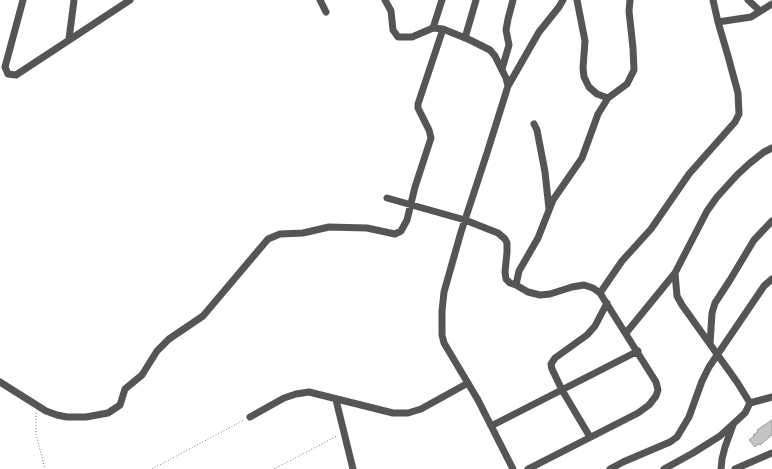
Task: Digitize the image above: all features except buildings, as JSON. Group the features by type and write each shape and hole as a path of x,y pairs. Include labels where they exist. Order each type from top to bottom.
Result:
{"street":[{"path":"23,0 5,67 8,74 16,75 24,71 69,39 129,0"},
{"path":"69,39 74,0"},
{"path":"320,0 326,12"},
{"path":"385,0 391,11"},
{"path":"393,0 391,11 393,30 398,37 412,37 434,28 443,29 465,38 490,50 499,62 508,86"},
{"path":"434,28 442,0"},
{"path":"465,38 476,0"},
{"path":"502,69 509,45 506,30 513,0"},
{"path":"513,469 468,383 444,343 442,312 444,292 465,220 508,86 539,32 563,0"},
{"path":"577,0 585,41 583,68 584,77 589,87 598,94 608,98"},
{"path":"516,284 519,271 538,238 559,190 582,158 598,114 608,98 627,84 634,70 629,11 630,0"},
{"path":"600,293 622,261 651,229 689,174 735,122 739,114 738,93 713,0"},
{"path":"748,0 760,11"},
{"path":"718,22 751,17 772,4"},
{"path":"0,382 46,411 57,415 76,418 96,416 114,409 120,404 125,389 142,375 157,351 169,339 203,316 268,239 280,234 303,233 329,227 367,228 395,234 401,231 407,220 415,187 431,138 429,130 418,108 418,104 443,29"},
{"path":"534,124 537,130 545,172 549,210"},
{"path":"626,333 675,273 707,211 717,197 750,163 764,152 772,148"},
{"path":"387,198 465,220 498,233 505,238 507,244 506,279 510,283 516,284 528,292 540,295 550,294 584,285 594,288 600,293 638,351 656,382 658,390 656,396 649,405 638,413 528,469"},
{"path":"710,344 712,313 715,303 754,240 772,221"},
{"path":"675,273 677,296 682,305 750,404"},
{"path":"610,469 670,442 677,437 689,417 702,381 717,354 764,286 772,279"},
{"path":"590,437 562,390 552,369 552,364 555,358 591,331 601,316 606,303"},
{"path":"491,426 638,351"},
{"path":"250,417 284,398 309,392 336,400 393,413 408,413 421,409 468,383"},
{"path":"664,469 705,446 724,433 745,413 750,404 772,397"},
{"path":"336,400 352,469"},
{"path":"721,469 725,447 733,424"},
{"path":"735,469 772,453"}],"path":[{"path":"36,405 36,434 45,469"},
{"path":"152,469 250,417"},
{"path":"274,469 344,432"}]}
